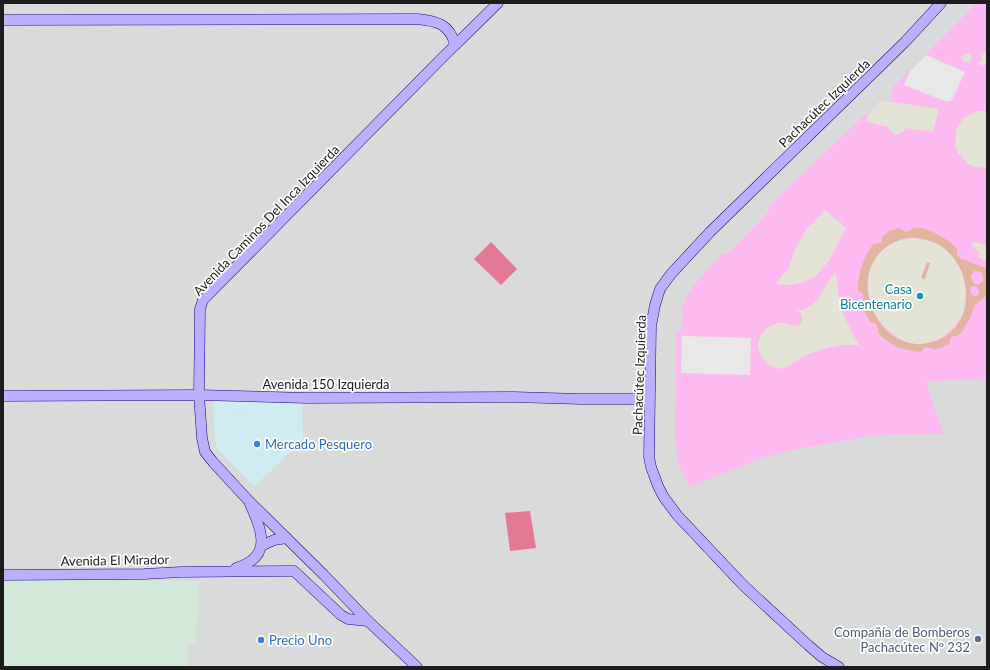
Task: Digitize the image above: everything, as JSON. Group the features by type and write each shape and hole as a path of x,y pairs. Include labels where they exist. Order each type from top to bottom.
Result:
{"street":[{"name":"Avenida Caminos Del Inca Izquierda","path":"417,667 368,621 247,499 205,452 202,438 200,395 200,308 204,300 498,3"},
{"name":"Pachacútec Izquierda","path":"839,667 822,657 743,585 677,515 663,496 654,476 649,457 651,326 660,289 671,274 710,232 905,42 941,3"},
{"path":"3,20 417,20 435,22 442,25 449,30 455,45"},
{"name":"Avenida 150 Izquierda","path":"3,396 200,395 307,398 513,397 649,399"},
{"name":"Avenida Caminos Del Inca Izquierda","path":"247,499 257,522 261,536 261,550 265,564 274,570"},
{"name":"Avenida El Mirador","path":"227,571 243,566 274,540 287,538"},
{"path":"274,570 294,572 334,610 348,618 368,621"},
{"name":"Avenida El Mirador","path":"3,575 144,574 274,570"},
{"path":"334,610 342,605 344,600 343,595"}],"shaded area":[{"path":"3,3 987,3 987,667 3,667"},
{"path":"977,3 987,3 987,379 926,381 943,434 876,435 792,450 761,458 690,487 679,465 675,441 676,334 678,334 678,331 682,331 682,310 690,292 709,268 723,254 728,254 770,210 770,205 866,114 869,116 880,100 890,101 890,98 892,99 893,87"},
{"path":"987,51 987,63 980,66 978,62 983,60 980,54"},
{"path":"970,53 972,60 964,62 962,56"},
{"path":"926,55 965,72 952,100 947,102 904,85 910,71"},
{"path":"880,100 939,109 933,132 905,128 903,132 896,135 890,131 889,127 870,123 866,119"},
{"path":"977,111 987,111 987,168 975,167 968,164 958,153 955,146 956,131 959,124 964,118"},
{"path":"825,210 846,228 829,261 817,275 805,282 790,285 775,284 789,268 795,249 806,230"},
{"path":"899,228 906,232 913,228 920,228 932,231 953,245 957,249 957,254 960,258 987,270 986,296 975,305 963,330 959,335 951,337 949,344 934,350 928,347 921,352 903,349 892,344 878,333 877,325 870,322 861,305 864,297 862,293 858,291 860,272 866,255 873,244 881,243 883,236 889,231","holes":["907,238 929,241 947,250 959,266 965,284 966,303 960,320 948,335 929,343 908,343 891,334 877,319 870,301 868,281 873,263 886,247","974,271 981,272 983,276 983,281 978,285 971,279 971,275","976,286 979,291 979,294 975,297 971,294 971,287"]},
{"path":"914,238 939,244 951,254 962,272 966,292 964,311 956,325 942,338 923,344 903,341 885,328 872,310 868,294 869,270 876,256 894,242"},
{"path":"491,242 517,269 501,285 474,259"},
{"path":"974,242 987,245 987,262 978,257 979,252 971,246"},
{"path":"927,262 930,263 925,279 921,278"},
{"path":"836,273 838,293 843,313 853,335 860,345 841,345 823,349 804,356 783,369 769,365 762,358 758,348 761,334 768,327 778,323 786,323 793,326 799,325 802,317 800,312 795,310 804,310 812,305 818,299 831,277"},
{"path":"682,336 751,338 750,375 681,373"},
{"name":"Mercado Pesquero","path":"213,400 302,401 303,440 254,487 217,448 215,441"},
{"path":"530,511 536,548 510,551 505,513"},
{"path":"3,580 199,581 196,645 188,646 188,667 3,667"}],"place":[{"name":"Casa Bicentenario","path":"920,296"},
{"name":"Mercado Pesquero","path":"257,444"},
{"name":"Compañía de Bomberos Pachacútec Nº 232","path":"978,639"},
{"name":"Precio Uno","path":"261,640"}]}
